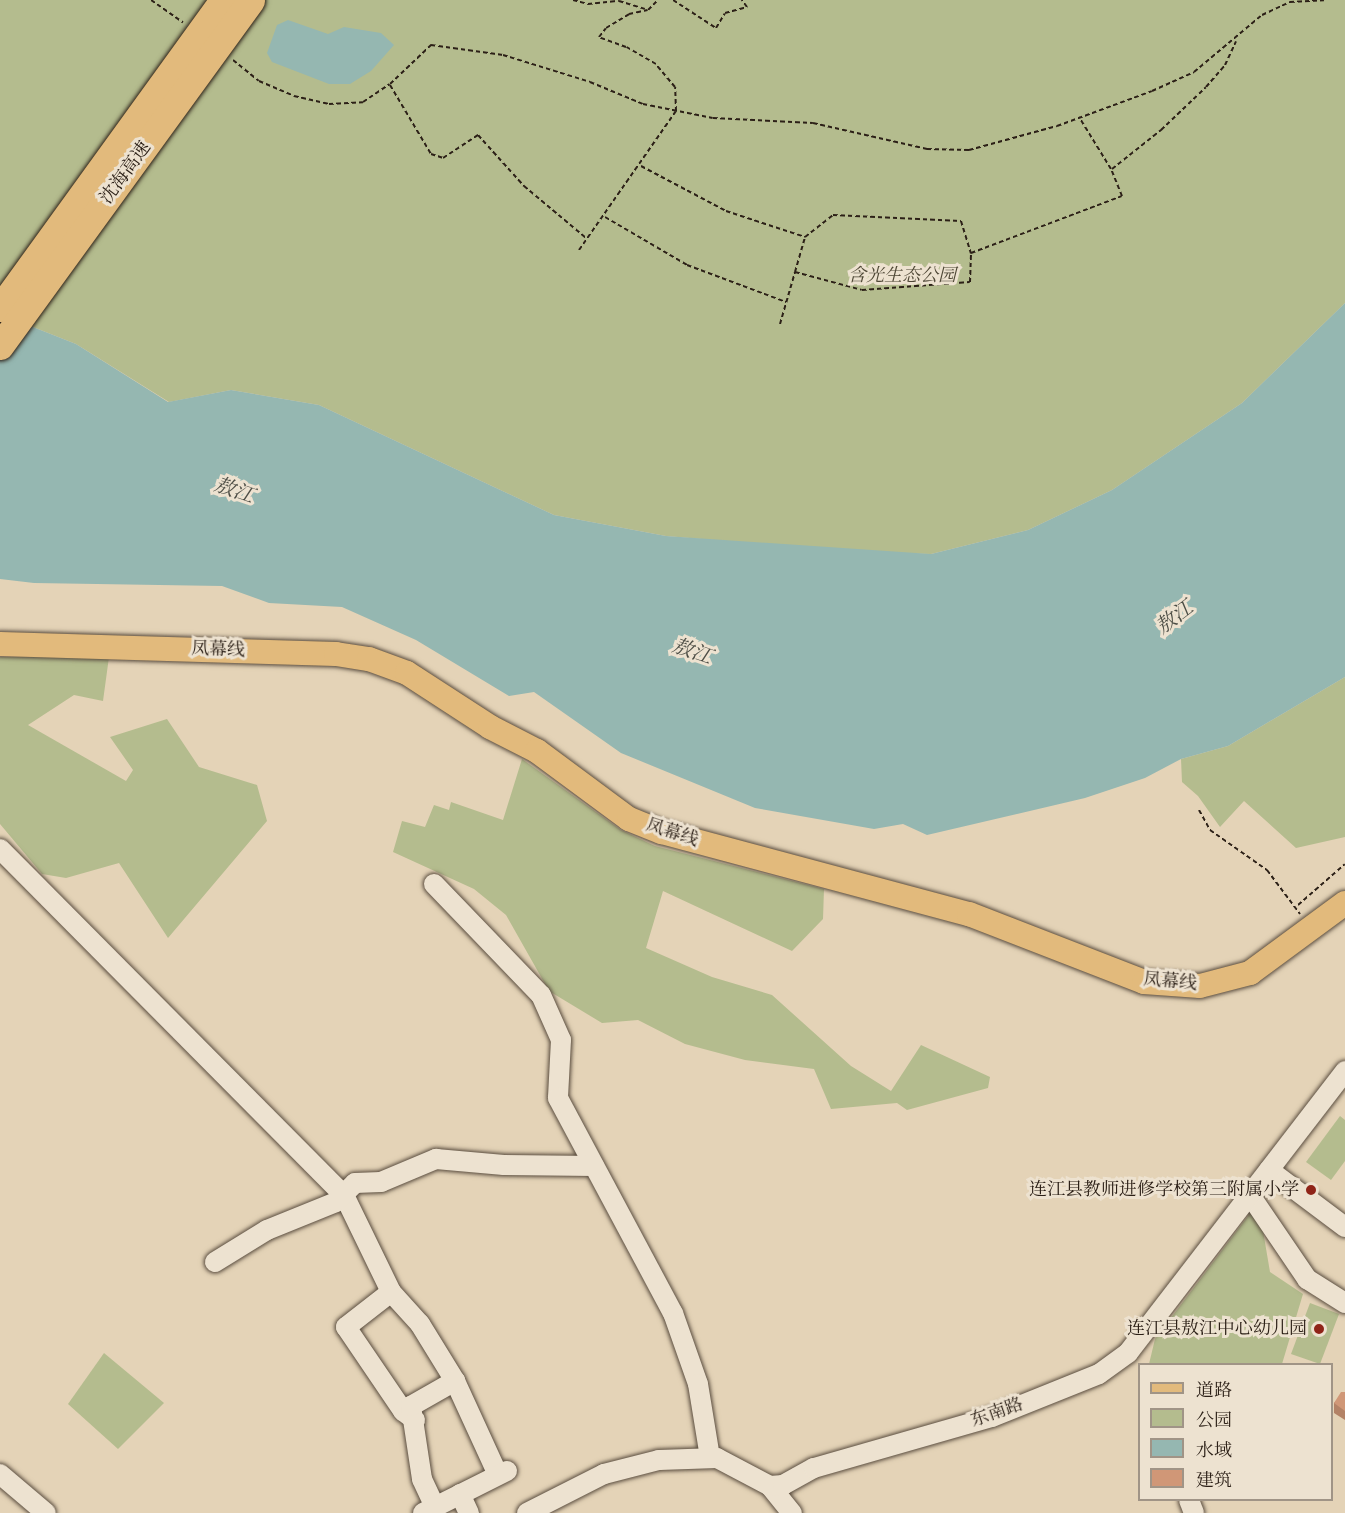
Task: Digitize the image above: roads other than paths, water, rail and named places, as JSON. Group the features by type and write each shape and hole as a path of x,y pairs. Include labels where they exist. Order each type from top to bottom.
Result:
{"highway":[{"name":"沈海高速","path":"0,308 223,0"},
{"name":"沈海高速","path":"0,346 251,0"}],"main road":[{"name":"凤幕线","path":"0,645 336,654 369,659 407,673 490,727 537,751 598,798 640,823 969,914 1144,982 1200,986 1250,973 1345,903"}],"street":[{"path":"0,849 344,1195 391,1292 420,1324 455,1381 502,1473 429,1510 411,1406 455,1381"},
{"path":"434,884 541,995 561,1040 558,1098 673,1313 698,1384 710,1456"},
{"name":"东南路","path":"771,1486 789,1483 814,1468 992,1417 1086,1380 1120,1361 1137,1355 1250,1195 1345,1071"},
{"path":"215,1262 267,1230 336,1202 355,1183 381,1182 436,1159 504,1165 594,1166"},
{"path":"1269,1170 1345,1227"},
{"path":"1250,1195 1307,1280 1345,1303"},
{"path":"391,1292 346,1327 403,1411 415,1420"},
{"path":"527,1513 590,1480 630,1464 710,1456 771,1486 792,1513"},
{"path":"0,1474 46,1513"},
{"path":"460,1494 469,1513"}],"water":[{"path":"288,20 328,34 344,27 381,33 394,45 371,71 350,84 329,84 272,62 267,53 277,25"},
{"name":"敖江","path":"1345,303 1345,677 1228,746 1181,759 1145,778 1085,798 927,835 903,824 874,829 755,808 621,753 534,692 509,696 416,640 342,607 269,603 222,586 34,583 0,579 0,314 76,344 168,402 231,390 319,405 554,515 666,536 931,554 1028,530 1112,490 1242,403"}],"place":[{"name":"连江县教师进修学校第三附属小学","path":"1311,1190"},
{"name":"连江县敖江中心幼儿园","path":"1319,1329"}],"park label":[{"name":"含光生态公园","path":"902,276"}]}
